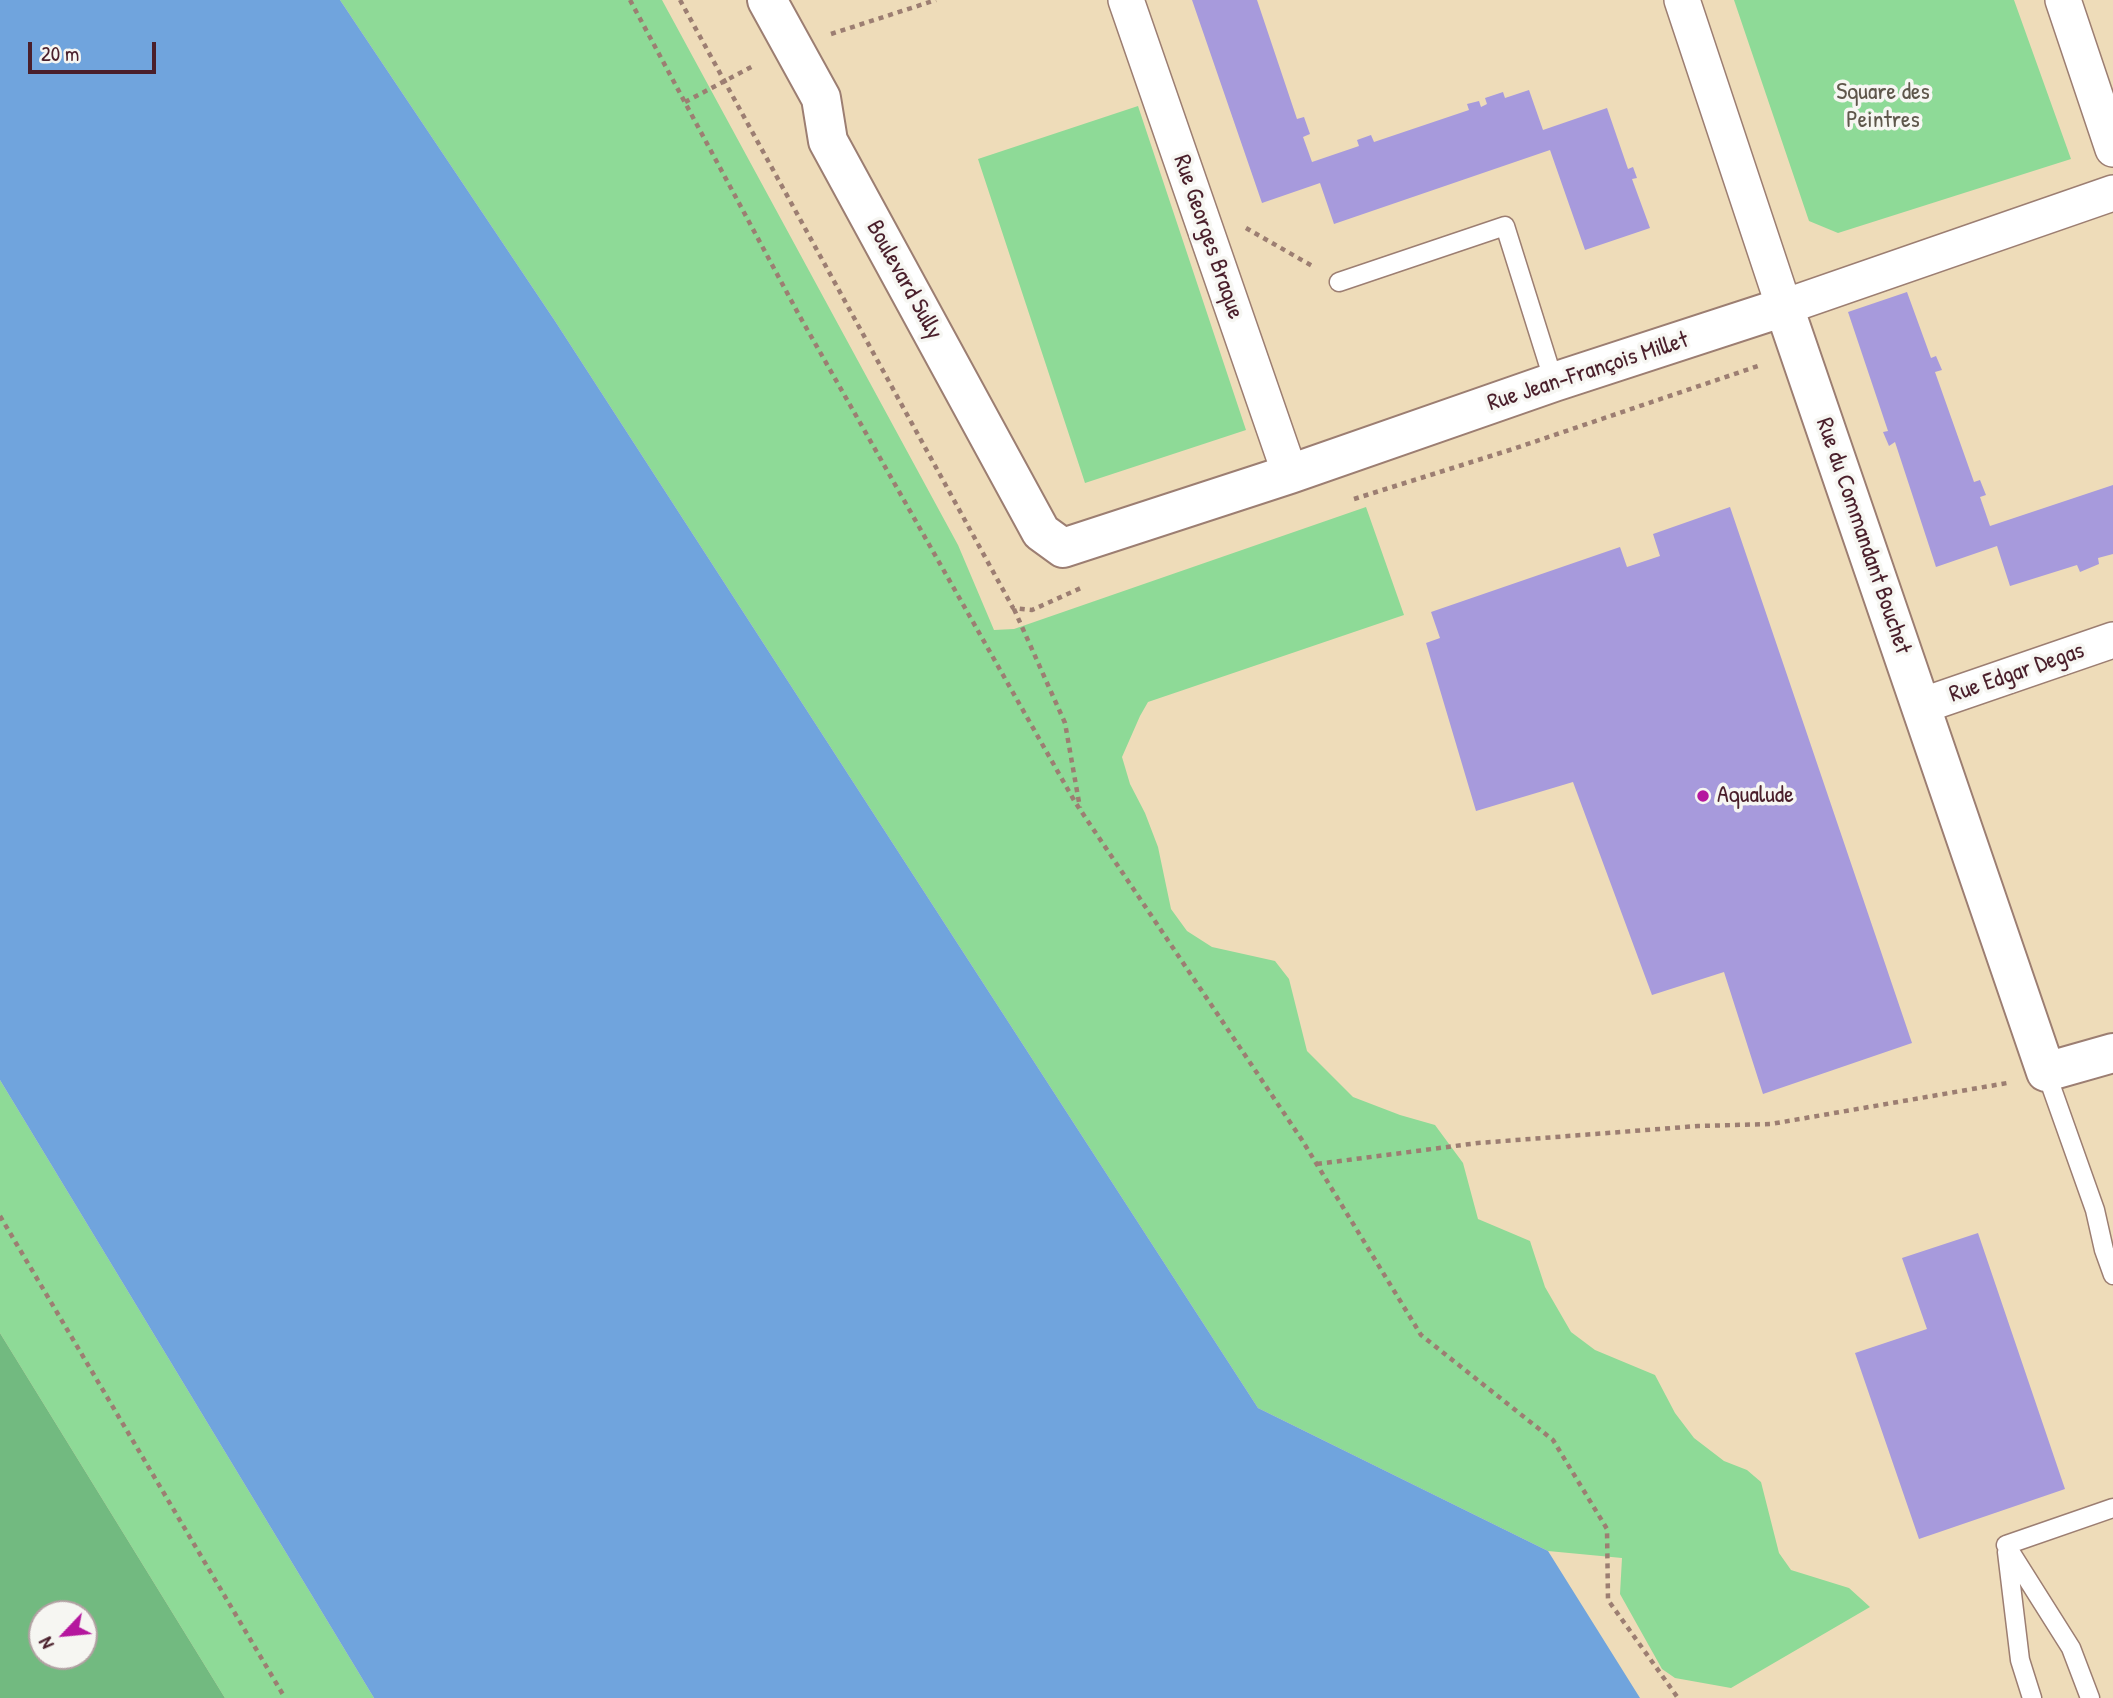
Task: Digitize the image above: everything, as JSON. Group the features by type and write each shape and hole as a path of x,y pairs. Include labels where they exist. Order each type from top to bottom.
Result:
{"street":[{"name":"Boulevard Sully","path":"767,0 821,98 828,141 1041,532 1063,548"},
{"name":"Rue Georges Braque","path":"1126,0 1290,474"},
{"name":"Rue du Commandant Bouchet","path":"1682,0 1784,307 2046,1072"},
{"path":"2063,0 2113,149"},
{"name":"Rue Jean-François Millet","path":"1063,548 1784,307 2113,193"},
{"name":"Rue Edgar Degas","path":"1921,706 2113,640"},
{"path":"2046,1072 2113,1053"}],"lane":[{"path":"1339,282 1505,226 1554,383"},
{"path":"2046,1072 2108,1248 2113,1275"},
{"path":"2006,1545 2113,1508"},
{"path":"2006,1545 2020,1660 2032,1698"},
{"path":"2006,1545 2071,1648 2090,1698"}],"path":[{"path":"630,0 799,315 1080,809 1317,1164 1421,1335 1553,1440 1606,1529 1608,1601 1678,1698"},
{"path":"680,0 1013,608 1065,723 1080,809"},
{"path":"1194,197 1339,282"},
{"path":"1013,608 1032,610 1091,584"},
{"path":"1317,1164 1478,1143 1698,1126 1771,1124 2018,1081 2046,1072"},
{"path":"0,1216 285,1698"}],"green space":[{"path":"340,0 662,0 958,545 994,630 1014,629 1366,507 1404,615 1148,702 1140,716 1122,757 1130,784 1158,847 1171,909 1187,931 1212,947 1275,961 1289,979 1307,1051 1353,1097 1435,1125 1463,1163 1478,1219 1530,1241 1545,1287 1571,1332 1595,1350 1655,1375 1675,1413 1694,1438 1724,1461 1747,1470 1761,1482 1779,1553 1791,1570 1849,1588 1870,1607 1731,1688 1675,1678 1662,1669 1620,1594 1622,1558 1548,1551 1258,1408 555,321"},
{"name":"Square des Peintres","path":"1734,0 2014,0 2071,159 1838,233 1809,221"},
{"path":"1138,106 1246,430 1085,483 978,159"},
{"path":"0,1080 374,1698 225,1698 0,1333"},
{"path":"0,1333 225,1698 0,1698"}],"water":[{"path":"0,0 340,0 555,321 1258,1408 1548,1551 1640,1698 374,1698 0,1080"}],"building":[{"path":"1192,0 1257,0 1297,119 1304,117 1310,134 1303,137 1312,162 1359,146 1357,140 1371,135 1374,142 1469,110 1467,104 1479,101 1481,107 1487,104 1485,98 1503,92 1505,98 1529,90 1543,130 1607,108 1628,169 1633,167 1637,178 1632,179 1650,228 1585,250 1550,150 1334,224 1320,183 1262,203"},
{"path":"1907,292 1931,358 1936,356 1942,370 1935,372 1974,482 1980,480 1986,495 1980,497 1990,526 2113,485 2113,554 2098,558 2099,564 2080,572 2077,565 2010,586 1997,546 1936,567 1895,442 1889,446 1883,432 1888,431 1848,312"},
{"name":"Aqualude","path":"1730,507 1912,1043 1763,1094 1724,972 1652,995 1573,782 1476,811 1426,643 1440,638 1431,612 1620,547 1627,567 1660,556 1653,534"},
{"path":"1978,1233 2065,1489 1919,1539 1855,1353 1927,1329 1902,1258"}],"place":[{"name":"Aqualude","path":"1703,796"}]}
